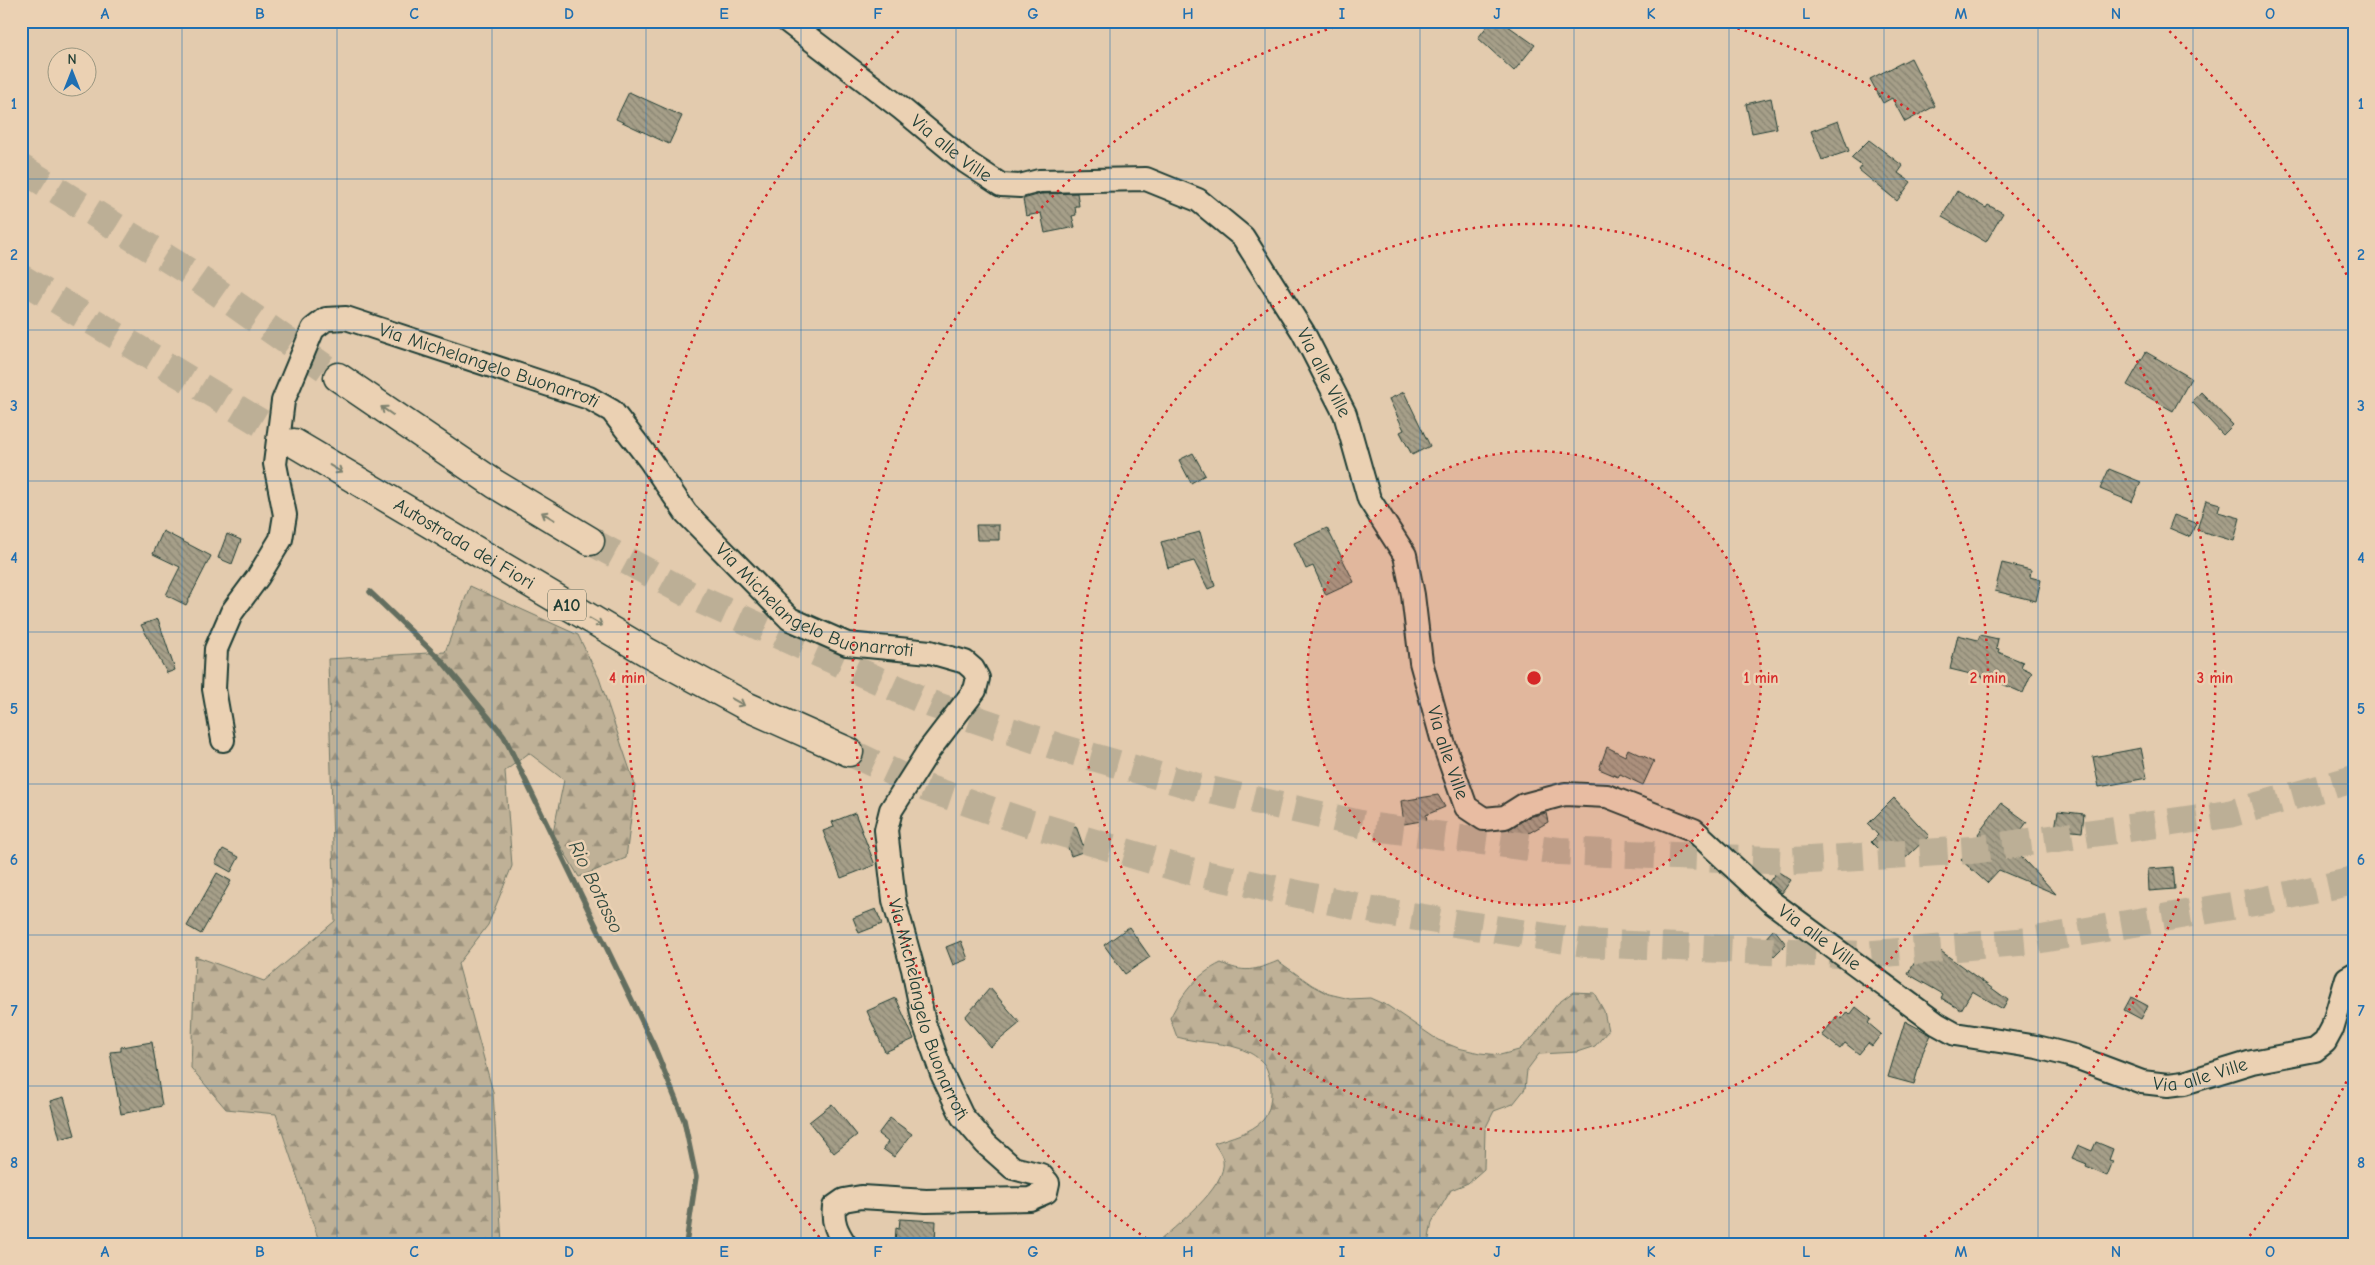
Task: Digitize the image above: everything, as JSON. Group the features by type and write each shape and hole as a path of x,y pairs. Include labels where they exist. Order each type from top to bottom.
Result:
{"highway":[{"path":"338,377 495,484 590,541"},
{"name":"Autostrada dei Fiori","path":"294,443 647,652 748,707 849,752"}],"street":[{"name":"Via alle Ville","path":"787,21 902,109 966,162 1001,185 1020,186 1039,181 1146,179 1198,200 1243,237 1302,332 1340,406 1369,499 1405,555 1413,595 1421,662 1443,742 1466,807 1484,819 1505,817 1524,805 1565,794 1607,796 1685,826 1694,830 1770,901 1937,1024 1956,1034 2037,1047 2073,1056 2142,1082 2168,1085 2184,1083 2252,1062 2315,1050 2325,1042 2332,1030 2347,978 2354,974"},
{"name":"Via Michelangelo Buonarroti","path":"223,740 214,689 216,649 232,612 258,577 282,539 285,515 275,464 283,401 313,329 326,319 346,318 589,398 612,411 686,513 790,619 847,644 930,652 969,665 978,678 975,690 929,750 891,810 886,830 894,900 913,969 924,1023 942,1074 962,1116 986,1144 1013,1168 1041,1175 1048,1183 1046,1192 1030,1199 926,1201 861,1197 844,1200 834,1208 833,1213 835,1230 844,1244"}],"green space":[{"path":"470,586 578,635 599,678 635,785 626,858 579,877 553,833 564,780 529,753 505,771 512,866 488,925 458,964 493,1092 502,1244 320,1244 276,1114 226,1109 191,1068 195,956 264,981 335,921 328,659 445,652"},
{"path":"1278,961 1312,985 1329,994 1350,999 1370,998 1388,1006 1438,1040 1458,1048 1480,1053 1500,1055 1519,1050 1534,1036 1557,1004 1573,992 1594,993 1604,1011 1608,1031 1595,1046 1577,1052 1539,1054 1527,1070 1525,1089 1513,1104 1494,1111 1485,1129 1484,1169 1468,1183 1451,1190 1432,1222 1428,1244 1156,1244 1198,1206 1217,1182 1222,1171 1223,1160 1214,1143 1253,1128 1267,1114 1271,1100 1269,1076 1264,1064 1259,1059 1240,1048 1177,1037 1170,1018 1197,979 1221,963 1249,970"}],"building":[{"path":"1491,21 1501,21 1535,45 1514,71 1478,38"},
{"path":"1911,58 1935,106 1905,122 1892,98 1883,103 1870,79"},
{"path":"629,92 682,116 669,144 616,119"},
{"path":"1771,98 1777,128 1752,133 1746,104"},
{"path":"1838,121 1849,151 1822,160 1811,131"},
{"path":"1869,140 1903,166 1898,173 1911,182 1897,201 1859,170 1862,166 1851,158"},
{"path":"1957,191 1986,208 1988,205 2003,213 1986,242 1942,217"},
{"path":"1077,193 1079,206 1075,206 1076,215 1072,216 1075,227 1045,233 1041,213 1026,216 1023,199 1041,194"},
{"path":"2146,352 2191,378 2173,411 2127,385"},
{"path":"1404,392 1430,446 1412,455 1400,432 1404,430 1389,399"},
{"path":"2201,392 2233,425 2223,435 2192,402"},
{"path":"1193,453 1205,475 1191,483 1179,460"},
{"path":"2109,469 2141,482 2132,502 2100,489"},
{"path":"2206,500 2220,504 2218,512 2240,518 2234,541 2197,530"},
{"path":"2174,515 2196,523 2190,537 2169,528"},
{"path":"976,525 999,525 999,540 977,540"},
{"path":"1327,528 1354,582 1326,595 1313,566 1306,569 1294,543"},
{"path":"163,531 211,556 186,605 166,595 180,567 153,554"},
{"path":"1200,532 1215,586 1208,589 1194,561 1168,568 1161,542"},
{"path":"227,534 241,540 232,564 218,558"},
{"path":"2002,563 2031,570 2030,577 2041,580 2036,601 1995,591"},
{"path":"158,619 175,670 167,673 141,625"},
{"path":"1958,635 1978,640 1980,635 1998,639 1996,648 1999,649 1998,652 2023,662 2021,667 2032,672 2023,693 1991,679 1950,669"},
{"path":"1607,747 1625,756 1628,749 1654,761 1643,785 1620,774 1618,777 1599,769"},
{"path":"2141,748 2147,778 2099,787 2093,757"},
{"path":"1438,795 1445,807 1426,815 1427,820 1404,824 1401,801"},
{"path":"1894,798 1929,836 1896,867 1871,842 1878,835 1868,824"},
{"path":"2001,803 2027,822 2010,845 2056,894 1999,870 1987,883 1961,860 1981,838 1978,834"},
{"path":"2058,811 2084,814 2082,832 2055,829"},
{"path":"855,813 875,865 841,878 823,831 834,827 832,822"},
{"path":"1546,813 1548,822 1515,841 1509,829 1529,817"},
{"path":"1076,826 1085,851 1071,856 1062,831"},
{"path":"223,849 239,857 231,872 215,863"},
{"path":"2173,867 2175,889 2149,891 2148,869"},
{"path":"1777,871 1791,880 1782,893 1769,882"},
{"path":"217,873 231,881 201,934 187,926"},
{"path":"876,909 882,924 859,933 853,918"},
{"path":"1129,927 1150,957 1125,974 1104,945"},
{"path":"1774,929 1786,944 1774,956 1762,942"},
{"path":"961,941 968,959 953,965 946,947"},
{"path":"1927,941 2008,1000 2003,1009 1972,991 1961,1010 1941,998 1943,994 1908,974"},
{"path":"990,988 1020,1023 991,1047 965,1017"},
{"path":"2131,997 2148,1006 2141,1019 2124,1010"},
{"path":"896,998 914,1039 885,1052 867,1011"},
{"path":"1856,1007 1871,1019 1868,1023 1881,1034 1872,1046 1868,1043 1859,1054 1845,1043 1840,1049 1822,1035 1837,1016 1842,1019 1847,1012 1850,1015"},
{"path":"1905,1021 1931,1035 1923,1052 1914,1084 1888,1077"},
{"path":"152,1042 162,1106 121,1114 110,1052 121,1051 121,1047"},
{"path":"64,1097 75,1135 60,1139 50,1101"},
{"path":"832,1104 857,1135 834,1153 809,1122"},
{"path":"890,1118 912,1134 894,1157 883,1149 888,1142 878,1134"},
{"path":"2096,1142 2113,1149 2109,1160 2113,1161 2107,1176 2086,1167 2087,1164 2072,1158 2078,1145 2092,1151"},
{"path":"900,1219 936,1221 935,1244 895,1244 896,1228 899,1229"}],"waterway":[{"name":"Rio Botasso","path":"370,592 442,661 504,736 600,934 654,1046 684,1120 696,1177 686,1244"}],"tunnel":[{"path":"21,168 189,272 338,377"},
{"path":"21,278 294,443"},
{"path":"590,541 696,598 931,704 1058,747 1201,788 1374,827 1559,851 1793,861 1972,850 2229,814 2354,779"},
{"path":"849,752 926,788 1025,822 1185,870 1378,911 1585,943 1861,955 2030,941 2266,900 2354,881"}]}
